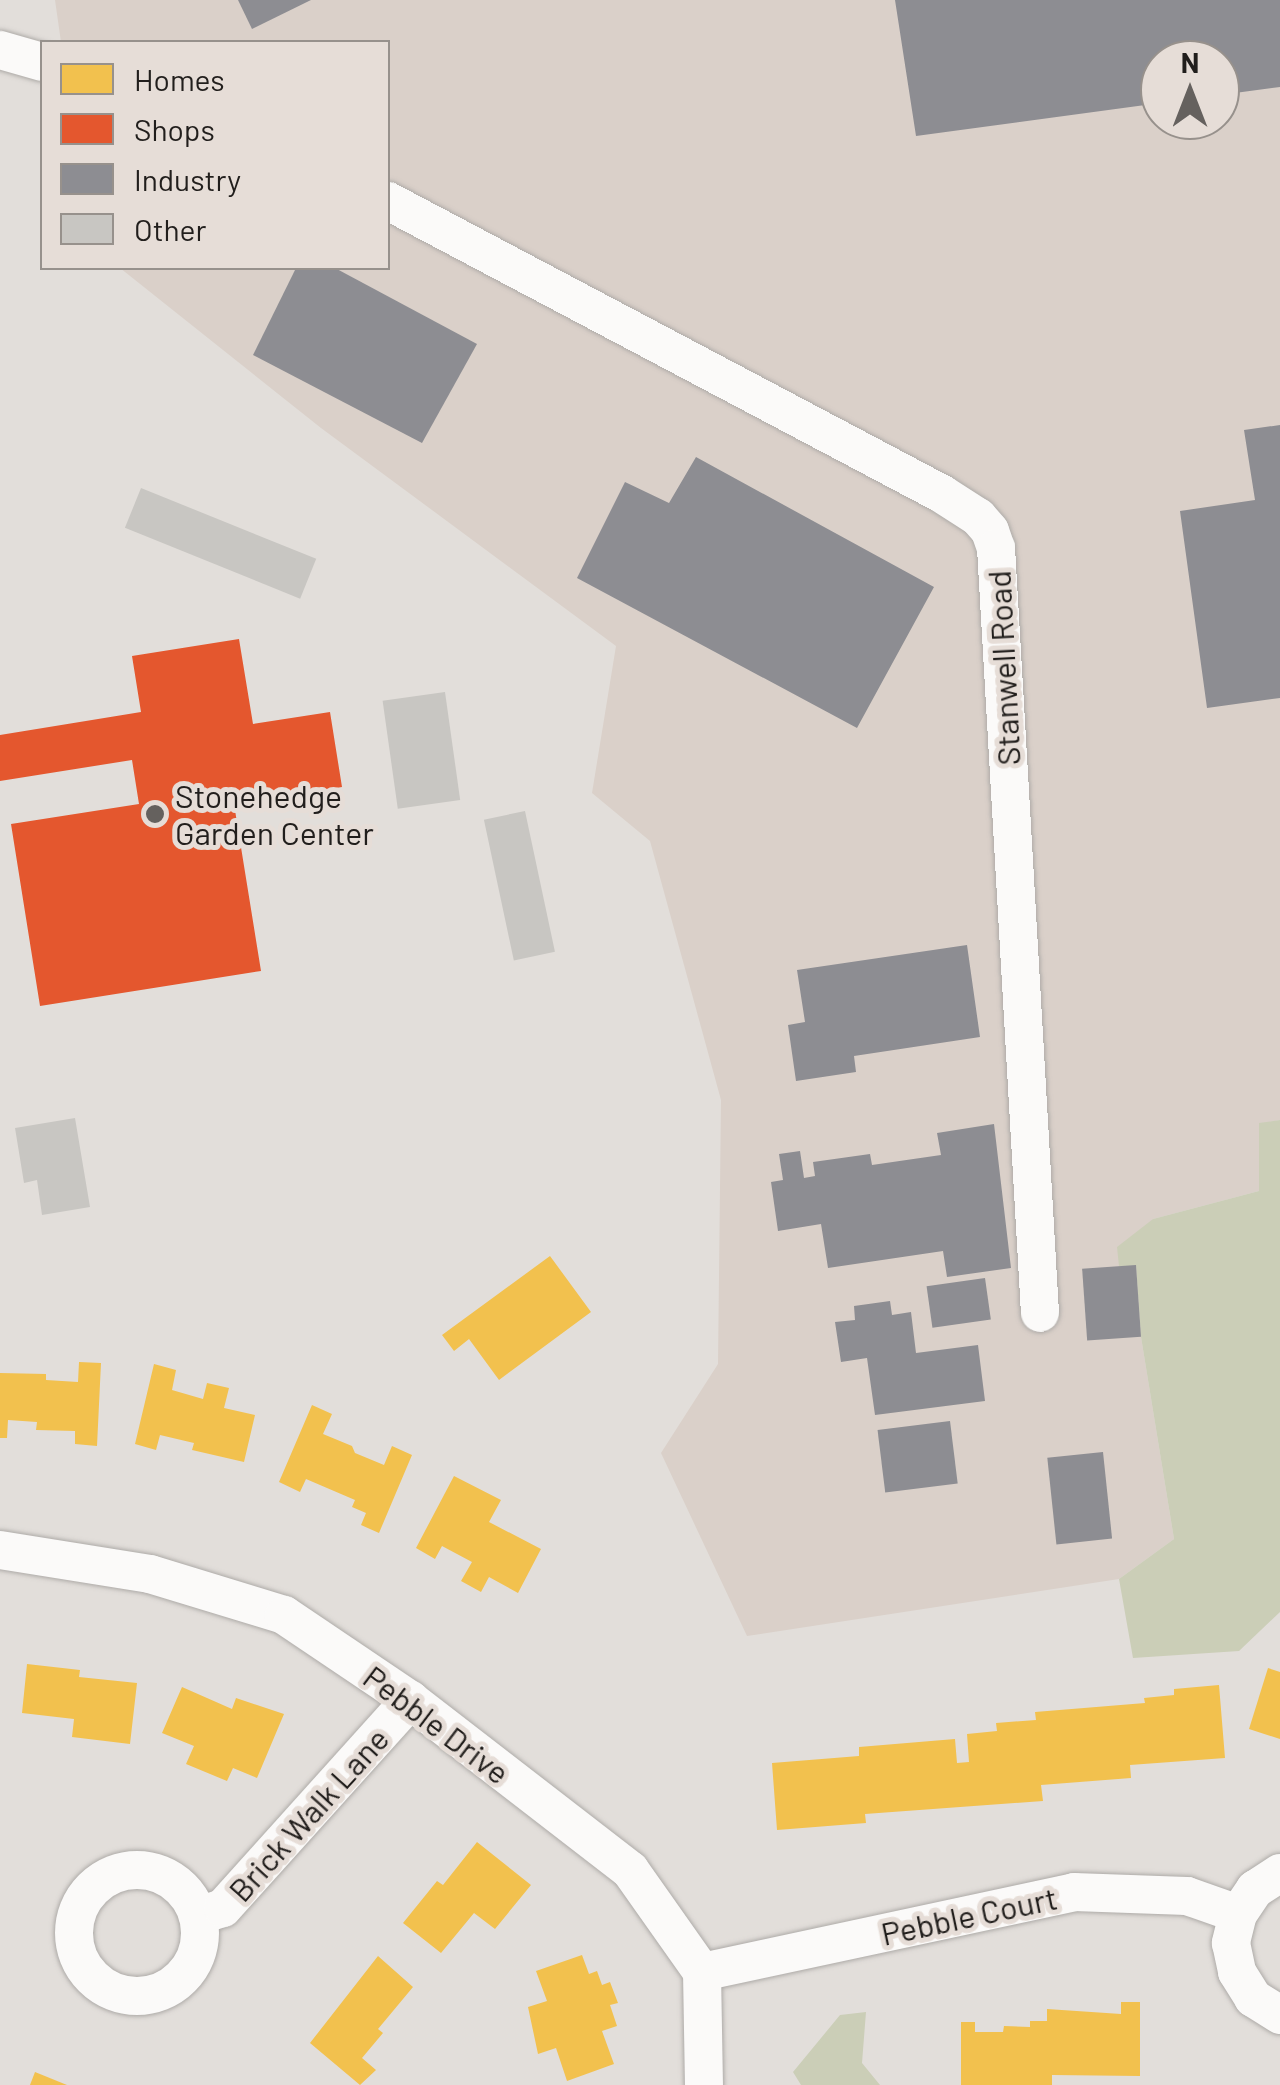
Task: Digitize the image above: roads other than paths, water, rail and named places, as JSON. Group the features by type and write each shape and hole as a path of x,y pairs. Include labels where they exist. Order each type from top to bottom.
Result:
{"street":[{"path":"0,50 40,61"},
{"name":"Stanwell Road","path":"390,202 942,494 978,517 990,531 996,548 1040,1314"},
{"name":"Pebble Drive","path":"0,1550 150,1574 284,1614 410,1700 630,1870 702,1972"},
{"name":"Brick Walk Lane","path":"198,1916 223,1908 410,1700"},
{"path":"1280,1872 1255,1889 1238,1914 1231,1943 1236,1972 1253,1998 1280,2016"},
{"name":"Pebble Court","path":"702,1972 1074,1892 1187,1896 1238,1914"},
{"path":"702,1972 704,2085"}],"place":[{"name":"Stonehedge Garden Center","path":"155,814"}]}
